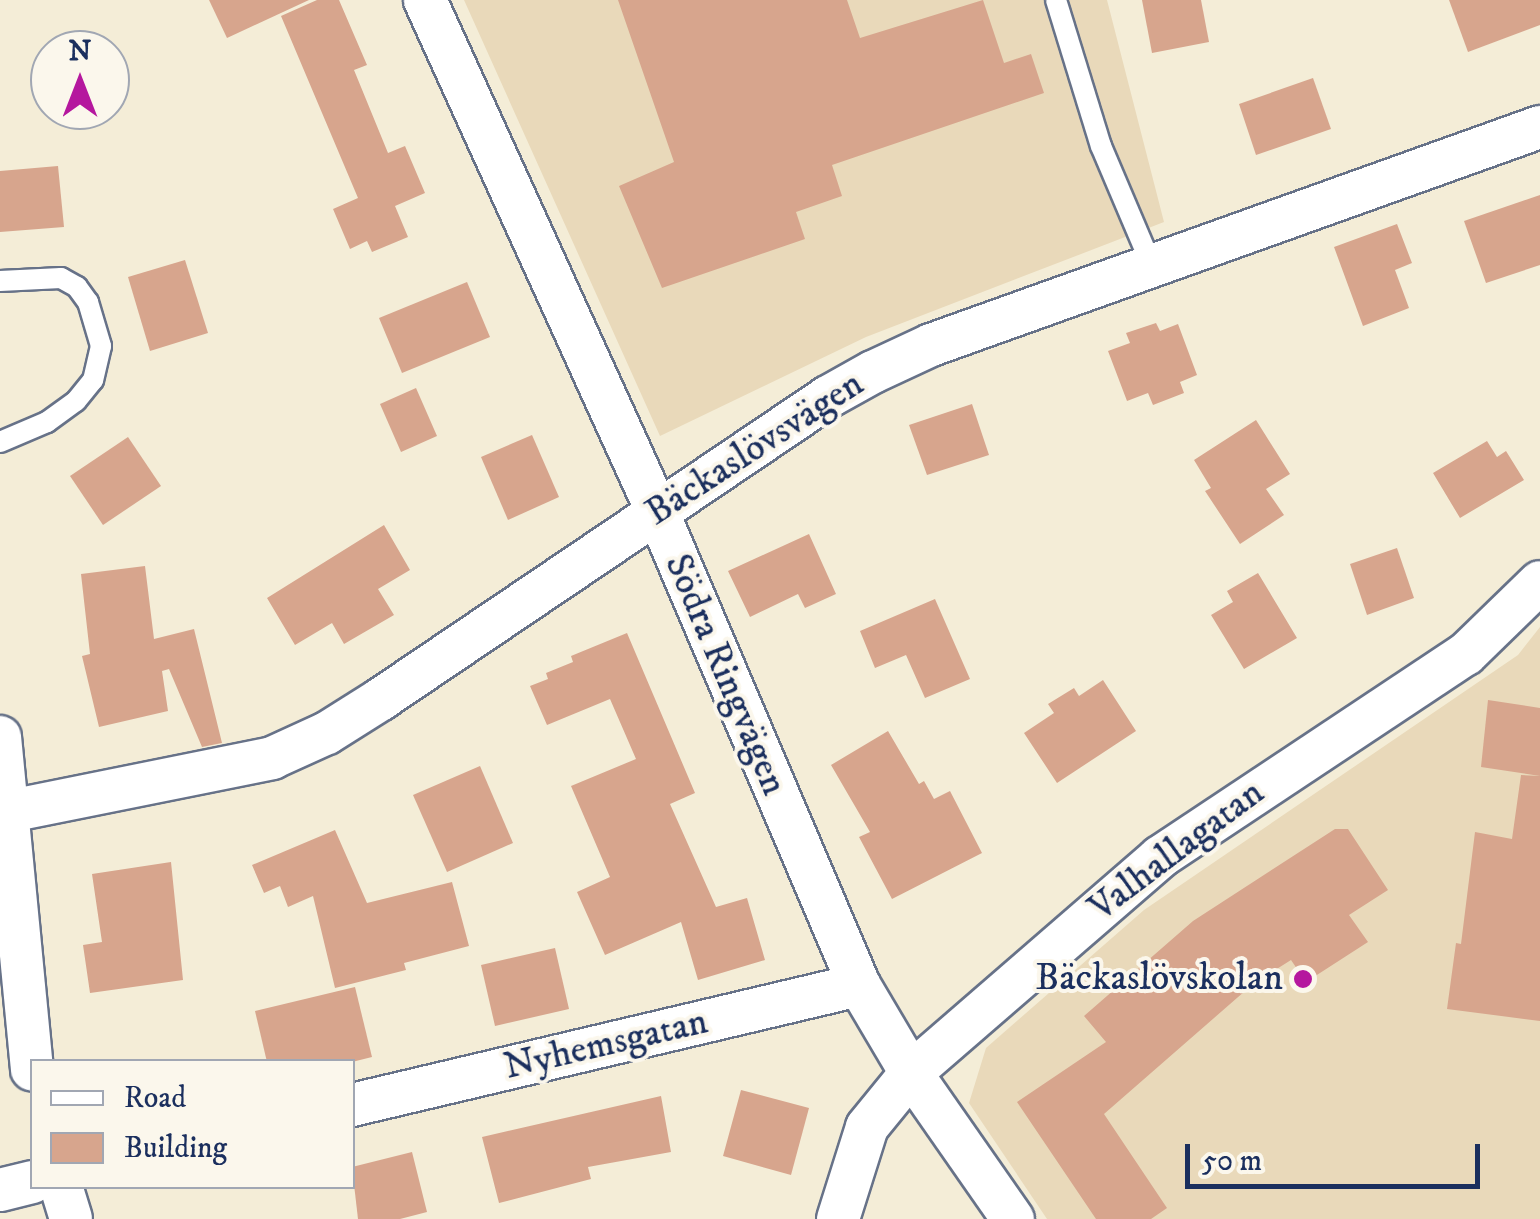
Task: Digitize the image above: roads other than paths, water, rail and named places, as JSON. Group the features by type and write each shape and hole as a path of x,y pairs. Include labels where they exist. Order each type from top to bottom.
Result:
{"street":[{"name":"Södra Ringvägen","path":"425,0 657,511 859,985 911,1073 1013,1219"},
{"name":"Bäckaslövsvägen","path":"4,812 272,758 327,733 657,511 873,372 931,345 1540,126"},
{"name":"Valhallagatan","path":"838,1219 867,1127 911,1073 1160,856 1466,654 1540,582"},
{"path":"0,736 4,812 31,1059"},
{"name":"Nyhemsgatan","path":"355,1105 859,985"},
{"path":"0,1190 30,1182"},
{"path":"62,1189 71,1219"}],"lane":[{"path":"1056,0 1101,146 1152,266"},
{"path":"0,281 60,278 77,287 88,302 102,346 93,380 76,401 47,422 0,442"}],"place":[{"name":"Bäckaslövskolan","path":"1303,979"}]}
